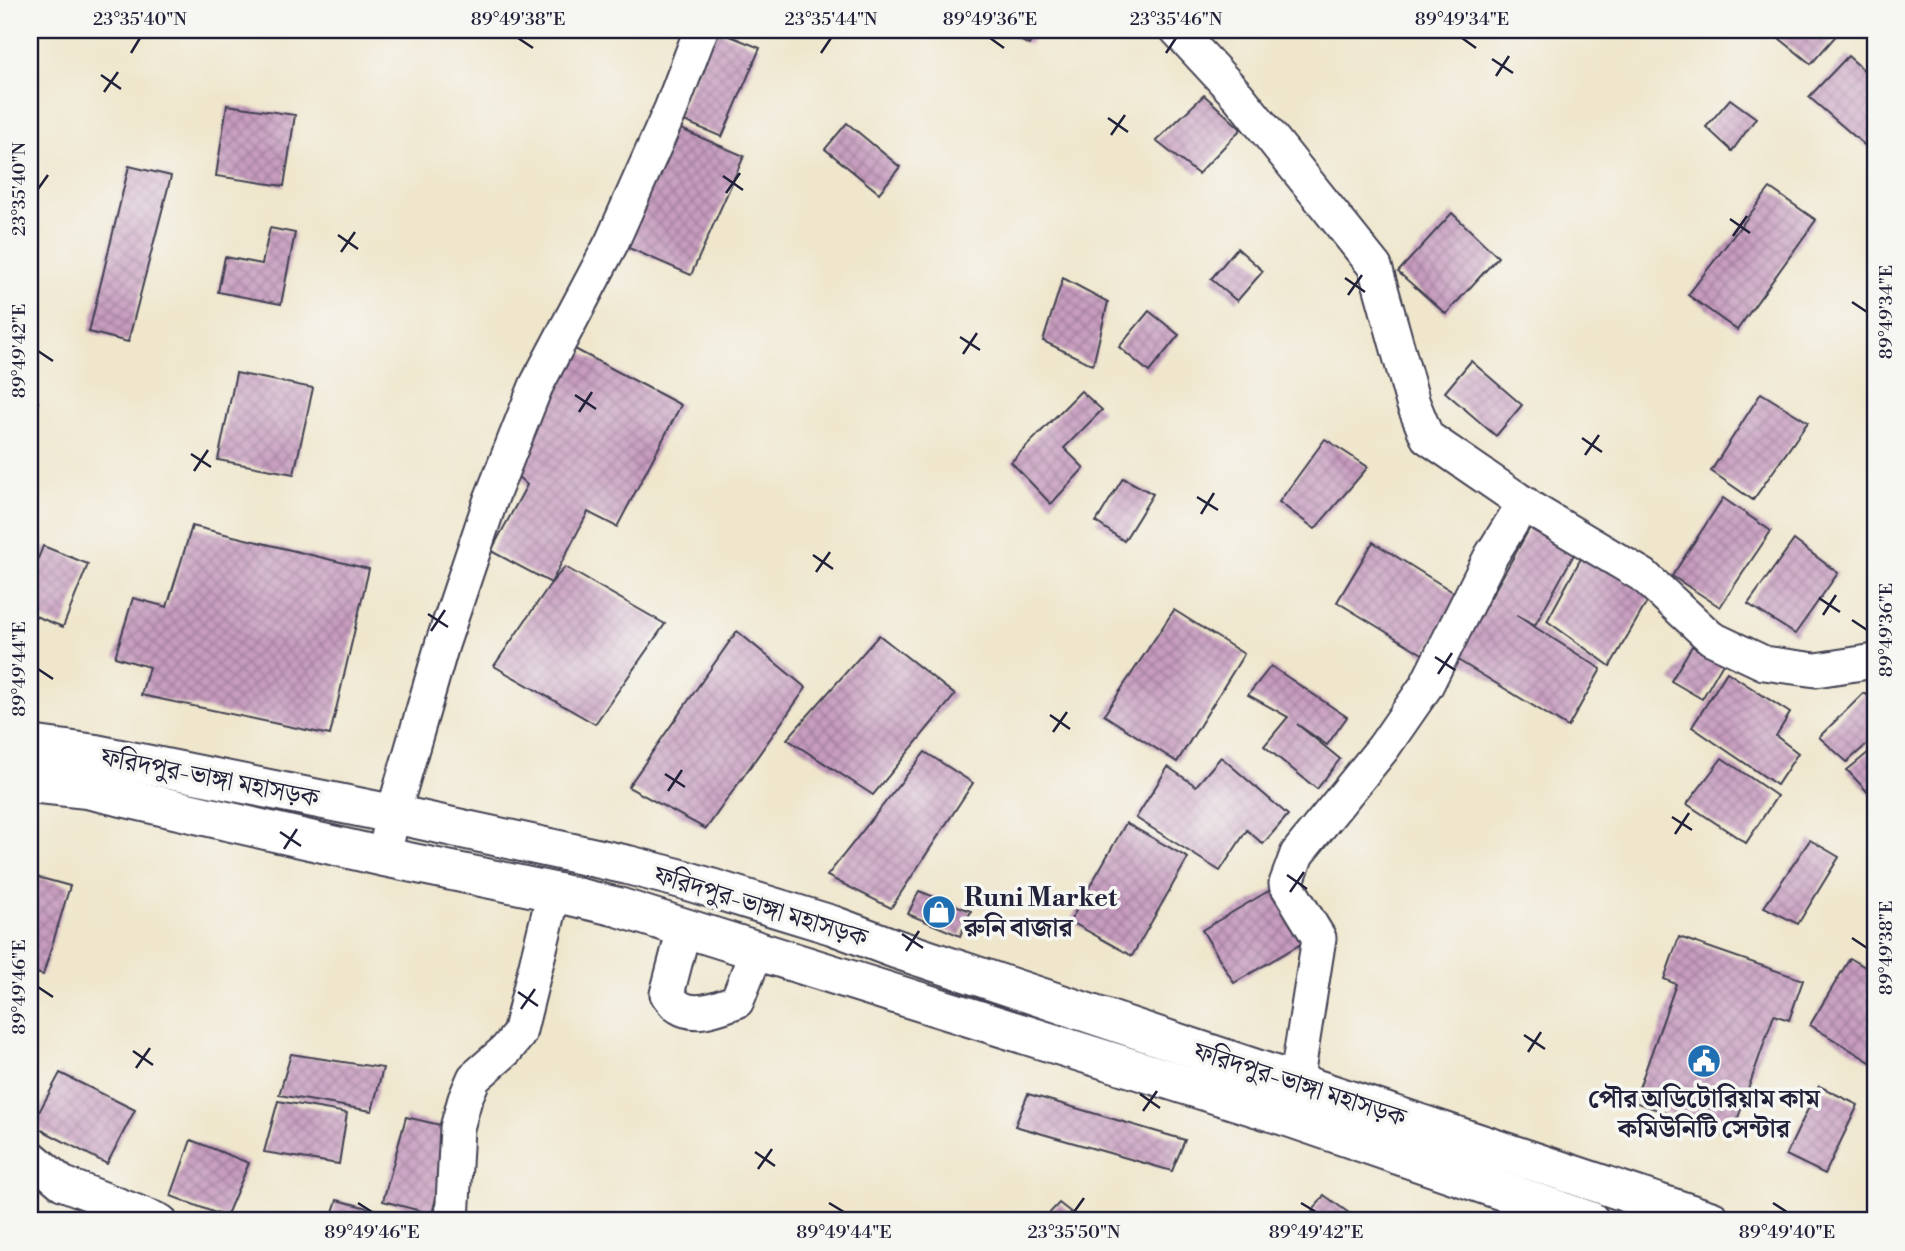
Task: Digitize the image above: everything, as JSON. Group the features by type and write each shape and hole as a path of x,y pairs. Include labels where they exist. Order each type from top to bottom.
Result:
{"highway":[{"name":"ফরিদপুর-ভাঙ্গা মহাসড়ক","path":"30,745 96,754 393,814 678,878 832,925 896,948 1293,1101 1590,1221"},
{"name":"ফরিদপুর-ভাঙ্গা মহাসড়ক","path":"30,783 87,789 618,907 818,971 1293,1101 1563,1170 1712,1221"},
{"path":"675,926 678,878"},
{"path":"818,971 832,925"}],"street":[{"path":"384,857 393,814 442,645 491,499 536,386 612,242 671,109 702,30"},
{"path":"1177,30 1239,97 1375,267 1413,403 1427,437 1524,503 1644,576 1711,638 1764,663 1816,670 1875,661"},
{"path":"1293,1101 1319,938 1286,884 1297,854 1383,748 1426,685 1492,556 1524,503"},
{"path":"452,1221 457,1128 465,1099 474,1078 506,1050 519,1034 554,892"},
{"path":"675,926 667,994 678,1007 690,1011 709,1010 737,1001 757,950"},
{"path":"30,1156 62,1183 160,1221"}],"building":[{"path":"715,30 760,48 722,137 677,118"},
{"path":"1002,30 1038,30 1029,45"},
{"path":"1769,30 1841,30 1811,64"},
{"path":"1848,56 1875,80 1875,139 1868,148 1809,97"},
{"path":"1204,95 1241,129 1198,174 1156,141"},
{"path":"1730,99 1756,118 1732,151 1706,127"},
{"path":"227,105 295,115 284,186 216,176"},
{"path":"847,123 900,167 879,193 825,149"},
{"path":"674,126 744,156 691,275 622,245"},
{"path":"129,166 171,176 128,342 89,332"},
{"path":"1770,188 1816,220 1737,330 1688,295"},
{"path":"1452,213 1498,257 1446,314 1398,272"},
{"path":"270,228 295,233 281,304 218,292 225,257 262,264"},
{"path":"1237,248 1263,271 1237,301 1211,279"},
{"path":"1063,278 1108,302 1093,365 1043,341"},
{"path":"1149,311 1179,335 1149,372 1119,347"},
{"path":"571,347 681,405 617,527 588,512 551,583 491,551 527,485 512,471"},
{"path":"1471,361 1522,405 1496,436 1445,392"},
{"path":"236,373 313,388 294,474 218,460"},
{"path":"1081,391 1102,410 1064,448 1084,468 1051,504 1011,462"},
{"path":"1761,393 1808,422 1753,500 1711,471"},
{"path":"30,400 38,402 31,438 30,438"},
{"path":"1325,439 1368,467 1315,529 1279,502"},
{"path":"1123,478 1153,494 1124,541 1096,522"},
{"path":"1723,498 1771,531 1720,607 1672,576"},
{"path":"1532,524 1577,549 1535,625 1516,615 1601,669 1568,727 1456,659"},
{"path":"192,526 369,569 330,735 141,695 149,667 115,657 133,598 167,607"},
{"path":"1794,540 1838,573 1795,634 1748,604"},
{"path":"1373,542 1461,597 1424,655 1337,602"},
{"path":"43,546 88,564 63,627 30,614 30,579"},
{"path":"1585,551 1650,597 1610,666 1547,621"},
{"path":"565,567 665,624 595,724 494,666"},
{"path":"1174,610 1244,654 1177,762 1104,715"},
{"path":"737,631 806,688 706,829 628,787"},
{"path":"879,635 955,695 873,795 787,739"},
{"path":"1692,646 1723,663 1702,699 1671,681"},
{"path":"1271,666 1347,717 1327,745 1297,724 1340,759 1317,789 1264,746 1288,717 1248,695"},
{"path":"1727,672 1790,713 1776,736 1798,753 1777,785 1692,727"},
{"path":"1864,693 1875,701 1875,737 1847,762 1819,737"},
{"path":"1875,747 1875,800 1847,770"},
{"path":"925,752 973,783 891,908 827,876"},
{"path":"1221,757 1288,815 1263,844 1247,830 1220,871 1136,818 1168,767 1196,786"},
{"path":"1722,758 1777,796 1746,843 1687,804"},
{"path":"1126,823 1188,858 1132,956 1070,921"},
{"path":"1810,840 1839,857 1798,924 1764,907"},
{"path":"30,875 70,886 43,975 30,971"},
{"path":"1277,886 1311,938 1234,983 1202,930"},
{"name":"Runi Market রুনি বাজার","path":"919,891 971,911 960,936 908,914"},
{"name":"পৌর অডিটোরিয়াম কাম কমিউনিটি সেন্টার","path":"1679,937 1803,980 1789,1020 1774,1015 1732,1135 1634,1102 1676,984 1664,979"},
{"path":"1850,958 1875,973 1875,1065 1810,1025"},
{"path":"291,1054 383,1068 372,1111 279,1095"},
{"path":"60,1073 135,1110 107,1164 32,1125"},
{"path":"1819,1086 1858,1105 1825,1174 1786,1155"},
{"path":"1028,1094 1185,1140 1172,1171 1015,1126"},
{"path":"278,1101 347,1113 339,1164 264,1152"},
{"path":"406,1117 453,1128 432,1214 383,1201"},
{"path":"191,1140 249,1163 226,1217 171,1196"},
{"path":"1324,1195 1360,1221 1306,1221"},
{"path":"337,1200 383,1212 379,1221 330,1221"},
{"path":"1059,1203 1082,1221 1042,1221"}],"place":[{"name":"Runi Market রুনি বাজার","path":"939,912"},
{"name":"পৌর অডিটোরিয়াম কাম কমিউনিটি সেন্টার","path":"1704,1061"}]}
